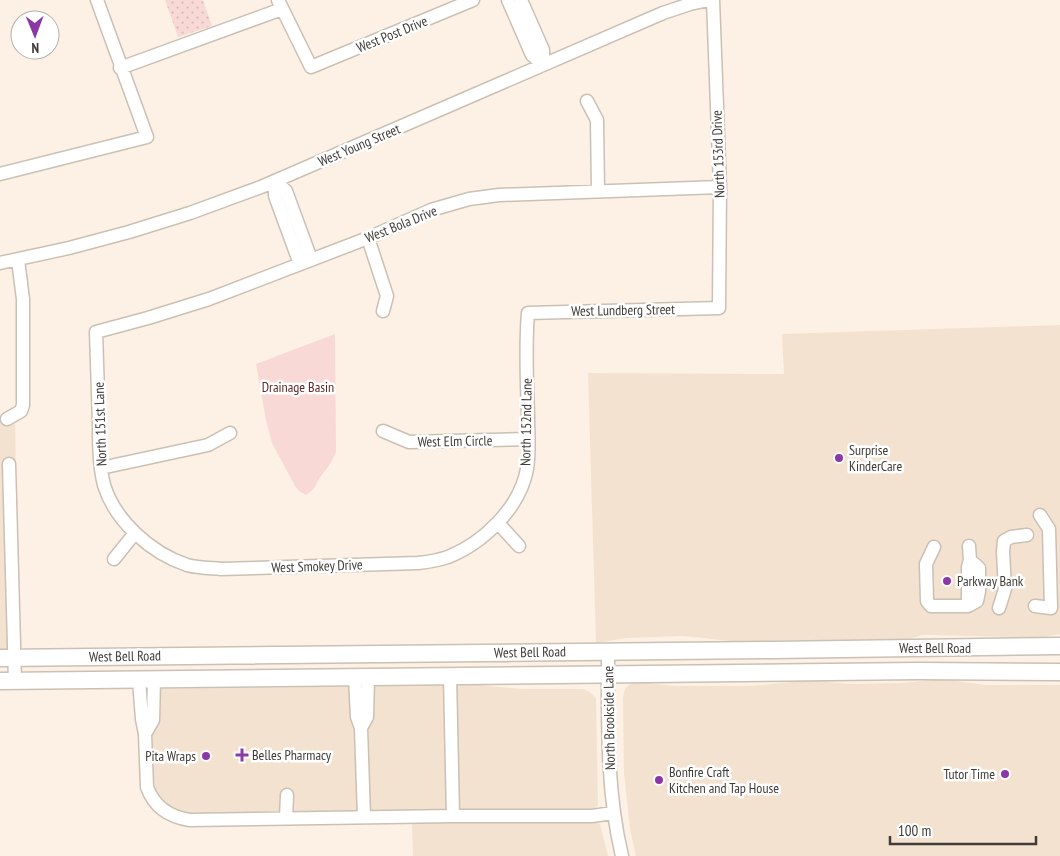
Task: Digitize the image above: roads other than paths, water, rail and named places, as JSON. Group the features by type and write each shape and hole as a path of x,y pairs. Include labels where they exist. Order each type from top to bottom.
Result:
{"main road":[{"name":"West Bell Road","path":"8,658 1060,646"},
{"path":"848,672 860,662 896,660 912,648"},
{"path":"919,671 926,659 956,658 976,648"},
{"name":"West Bell Road","path":"8,681 919,671 1060,672"}],"street":[{"path":"0,174 147,137 120,68 97,0"},
{"name":"West Post Drive","path":"280,4 311,67 474,0"},
{"path":"508,0 532,55 543,65"},
{"path":"521,0 543,50 543,65"},
{"name":"West Young Street","path":"0,263 69,248 135,230 207,207 275,181 672,10 709,0"},
{"name":"North 153rd Drive","path":"713,0 720,187 719,308"},
{"path":"120,68 280,4"},
{"path":"587,101 597,120 598,191"},
{"path":"275,181 275,196 305,262"},
{"name":"West Bola Drive","path":"96,332 209,299 368,238 431,210 469,199 499,195 720,187"},
{"path":"368,238 387,296 383,311"},
{"path":"7,419 21,411 23,405 23,299 18,260"},
{"name":"West Lundberg Street","path":"528,313 719,308"},
{"name":"North 152nd Lane","path":"498,523 516,496 527,471 526,332 528,313"},
{"name":"North 151st Lane","path":"96,332 101,468 109,499 135,533"},
{"name":"West Elm Circle","path":"383,431 409,442 528,439"},
{"path":"101,468 208,445 230,433"},
{"path":"8,681 4,482 9,464"},
{"path":"1035,606 1051,608 1049,529 1040,515"},
{"path":"498,523 519,546"},
{"name":"West Smokey Drive","path":"135,533 158,550 187,565 231,569 434,561 448,557 477,541 498,523"},
{"path":"114,559 135,533"},
{"path":"999,608 1004,589 1004,541 1011,537 1027,535"},
{"path":"934,547 926,564 927,601 931,606 968,606 976,601 979,591 979,568 970,560 969,546"},
{"name":"North Brookside Lane","path":"608,651 607,694 610,784 613,813 622,856"},
{"path":"362,676 357,717 361,728 364,817"},
{"path":"450,676 453,816"},
{"path":"147,679 142,719 145,734 147,787 149,794 156,804 178,818 190,820 592,816 613,813"},
{"path":"286,818 287,795"}],"place":[{"name":"Surprise KinderCare","path":"839,458"},
{"name":"Parkway Bank","path":"947,581"},
{"name":"Belles Pharmacy","path":"242,755"},
{"name":"Pita Wraps","path":"206,756"},
{"name":"Tutor Time","path":"1005,774"},
{"name":"Bonfire Craft Kitchen and Tap House","path":"659,780"}],"park label":[{"name":"Drainage Basin","path":"298,387"}]}
